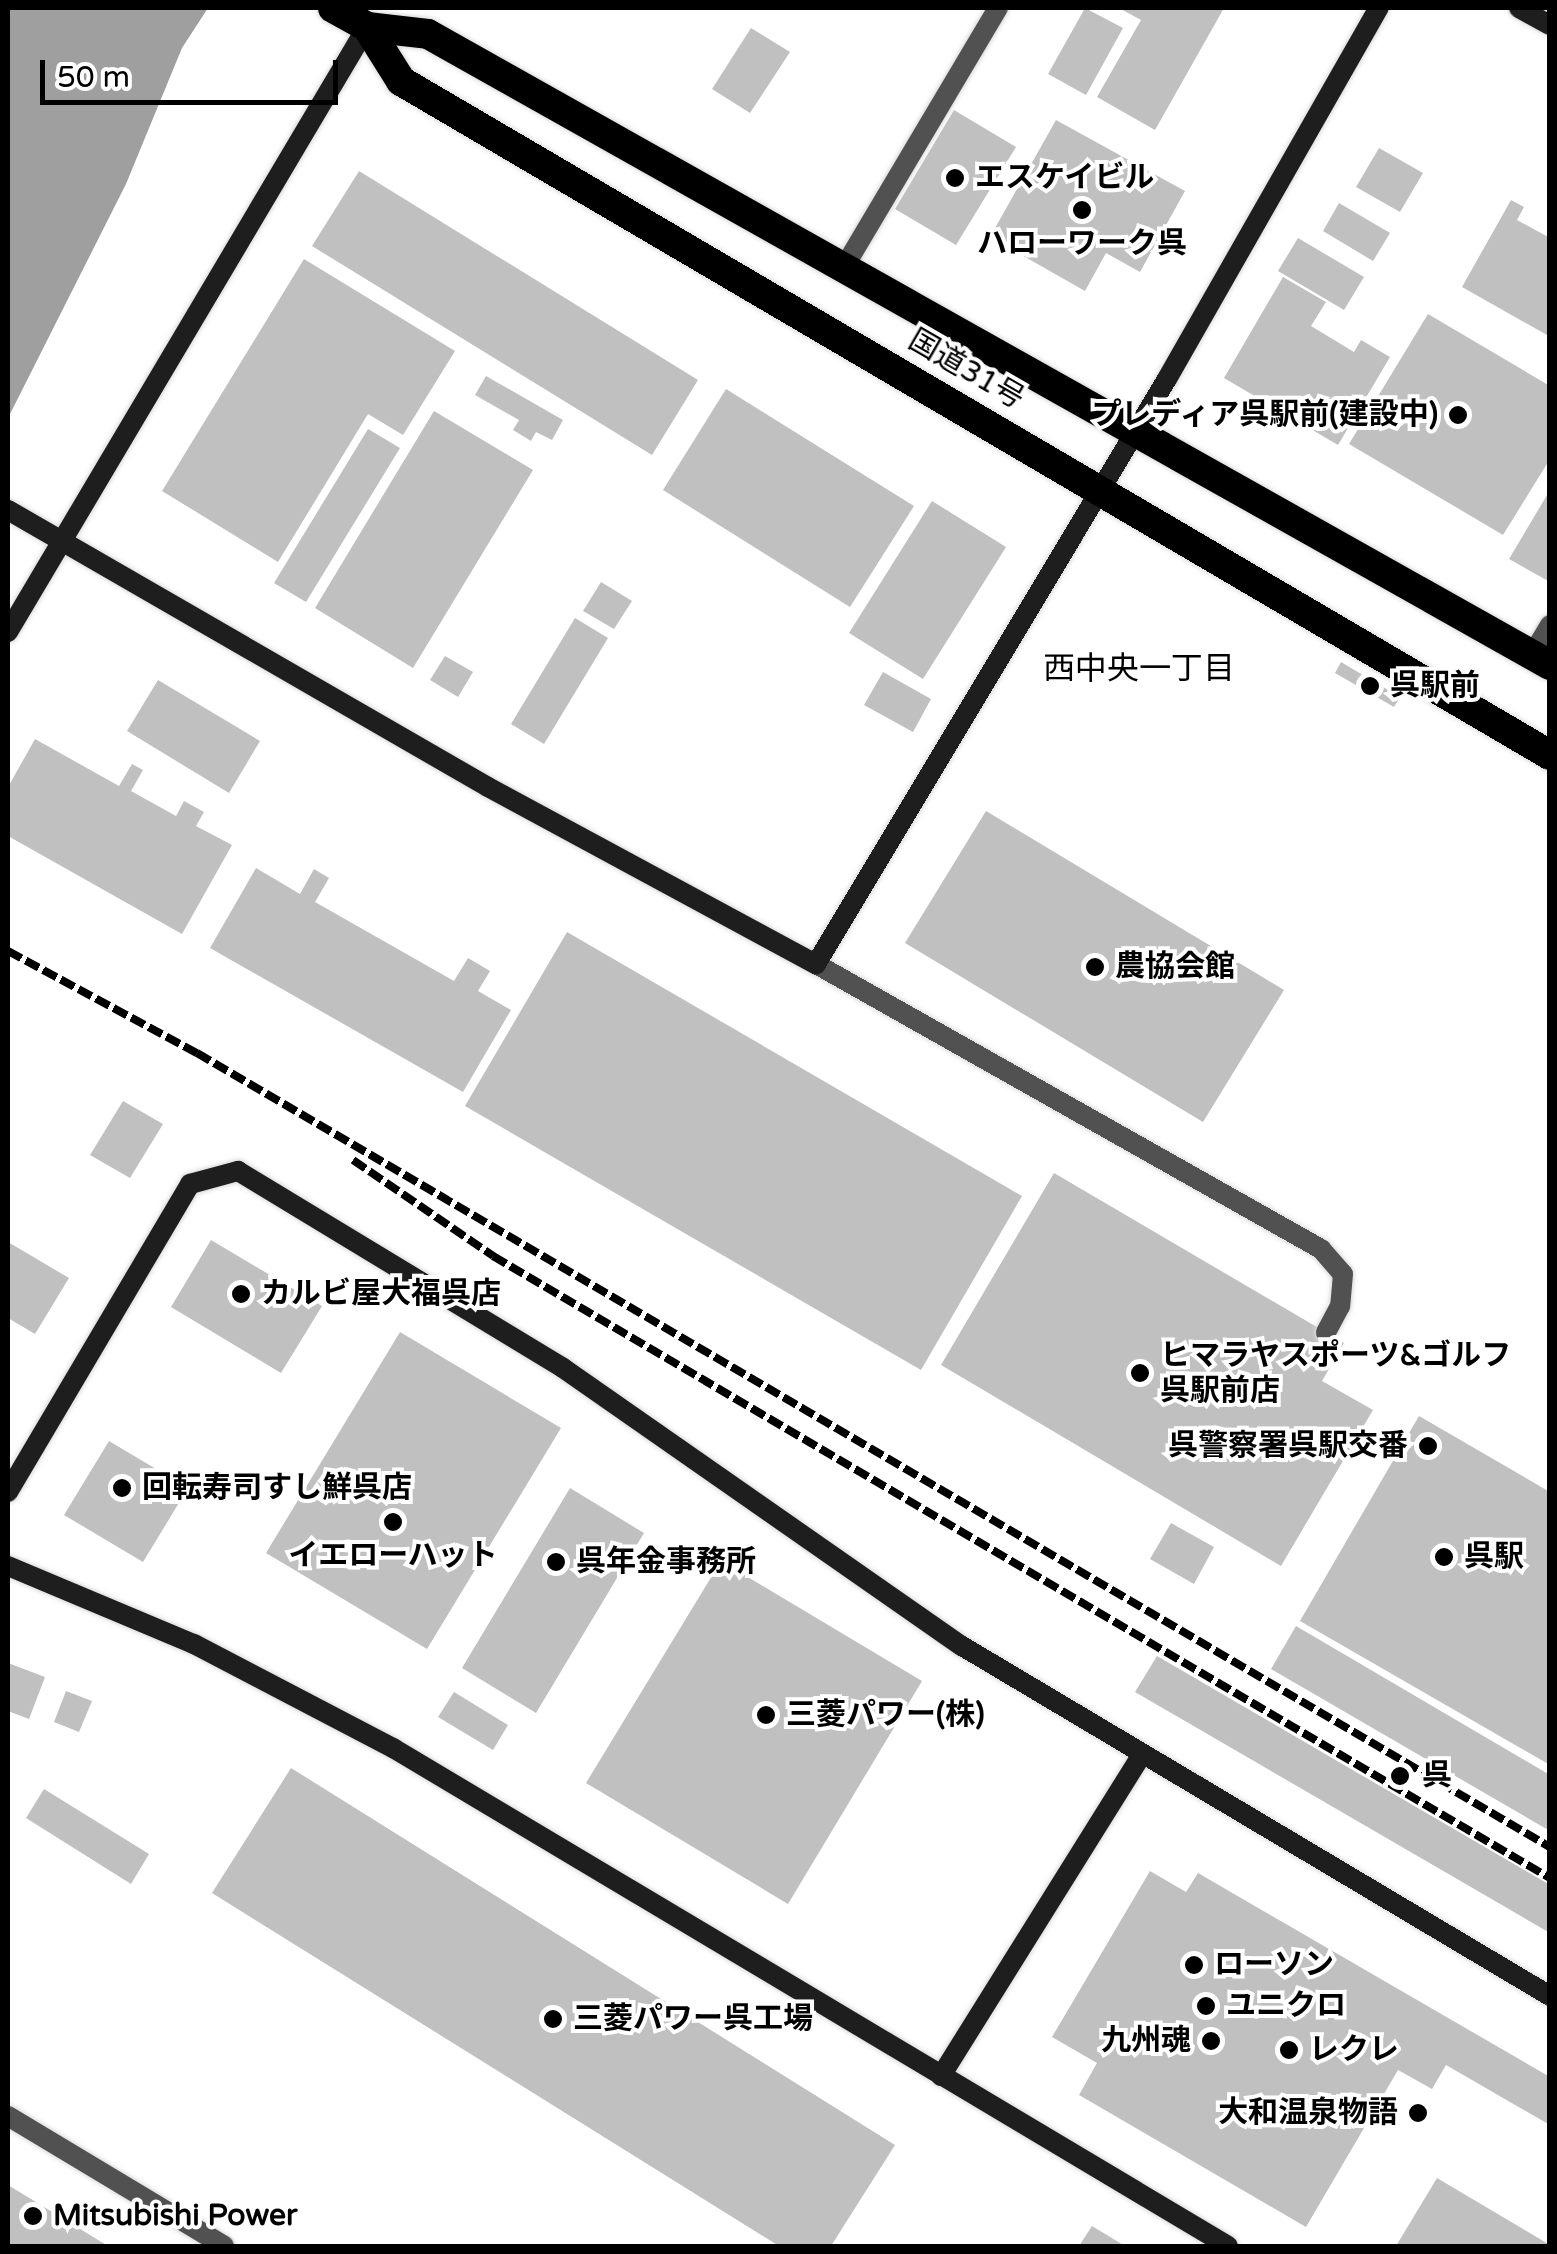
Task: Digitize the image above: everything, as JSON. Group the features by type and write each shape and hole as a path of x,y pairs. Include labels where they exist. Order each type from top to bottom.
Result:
{"highway":[{"name":"国道31号","path":"333,8 367,26 428,34 1541,660"},
{"name":"国道31号","path":"367,26 401,81 1550,754"}],"street":[{"path":"844,269 998,8"},
{"path":"816,964 1378,8"},
{"path":"1519,8 1550,26"},
{"path":"8,632 59,538 367,26"},
{"path":"12,512 488,788 816,964 1321,1249 1343,1274 1340,1306 1326,1332"},
{"path":"1541,660 1550,625"},
{"path":"8,1492 190,1184 238,1171 562,1368 962,1646 1550,1996"},
{"path":"8,1566 194,1644 394,1748 1228,2246"},
{"path":"941,2076 1142,1754"},
{"path":"8,2116 224,2246"}],"shaded area":[{"path":"8,8 208,8 182,48 126,184 8,418"}],"building":[{"path":"1085,8 1123,28 1086,95 1048,74"},
{"path":"1119,8 1224,8 1155,130 1097,97 1141,20"},
{"path":"751,28 790,52 750,113 712,89"},
{"name":"エスケイビル","path":"954,110 1016,147 956,245 895,209"},
{"path":"1056,120 1185,191 1140,272 1106,253 1085,291 990,237"},
{"path":"1379,148 1423,173 1400,212 1356,187"},
{"path":"359,171 698,380 652,455 312,246"},
{"path":"1511,200 1524,207 1517,220 1550,238 1547,335 1462,287"},
{"path":"1339,203 1390,233 1373,261 1323,231"},
{"path":"1298,238 1364,277 1344,310 1278,271"},
{"path":"304,259 455,351 403,435 368,414 278,562 162,491"},
{"path":"1283,277 1326,302 1311,326 1354,352 1361,340 1390,357 1338,445 1224,378"},
{"name":"プレディア呉駅前(建設中)","path":"1428,314 1550,386 1550,459 1503,535 1349,444"},
{"path":"486,376 563,420 552,440 536,432 531,441 513,430 519,420 475,395"},
{"path":"726,389 914,506 850,607 663,490"},
{"path":"434,411 533,470 413,668 315,608"},
{"path":"368,429 400,448 306,602 274,583"},
{"path":"1550,490 1550,582 1509,559"},
{"path":"932,501 1006,547 923,679 849,633"},
{"path":"601,582 632,601 614,629 583,611"},
{"path":"575,618 608,638 544,744 511,724"},
{"path":"445,656 473,672 458,697 430,680"},
{"path":"1341,662 1400,697 1394,707 1335,673"},
{"path":"883,672 931,699 913,732 864,705"},
{"path":"158,680 260,741 229,793 127,731"},
{"path":"35,739 119,786 132,764 143,770 131,791 176,816 184,801 204,812 196,826 232,845 182,934 8,836 8,787"},
{"name":"農協会館","path":"986,811 1284,990 1203,1122 905,943"},
{"path":"256,868 300,894 314,869 329,878 315,902 454,981 468,958 490,971 478,991 511,1010 463,1092 210,948"},
{"path":"567,932 1022,1196 921,1370 465,1106"},
{"path":"123,1101 163,1124 130,1178 90,1155"},
{"name":"ヒマラヤスポーツ&ゴルフ 呉駅前店","path":"1054,1173 1344,1343 1322,1381 1373,1410 1281,1566 941,1365"},
{"path":"211,1240 322,1306 281,1373 171,1307"},
{"path":"8,1242 69,1278 35,1334 8,1318"},
{"path":"400,1332 561,1428 427,1649 266,1553"},
{"name":"呉駅","path":"1419,1416 1550,1492 1550,1765 1300,1621"},
{"path":"109,1441 188,1488 143,1562 64,1515"},
{"path":"570,1488 644,1533 536,1713 462,1668"},
{"path":"1171,1523 1214,1547 1194,1584 1150,1559"},
{"path":"721,1561 922,1681 788,1904 586,1783"},
{"path":"1296,1626 1550,1775 1550,1831 1271,1669"},
{"path":"1157,1656 1550,1885 1550,1933 1135,1692"},
{"path":"8,1663 45,1677 29,1719 8,1711"},
{"path":"66,1691 92,1701 79,1732 54,1722"},
{"path":"454,1692 508,1725 493,1750 438,1717"},
{"name":"三菱パワー呉工場","path":"291,1768 895,2145 831,2246 779,2246 212,1893"},
{"path":"44,1789 149,1854 131,1884 26,1818"},
{"name":"レクレ","path":"1150,1871 1186,1892 1198,1873 1550,2077 1550,2125 1446,2065 1432,2089 1398,2070 1306,2227 1079,2095 1097,2063 1052,2037"},
{"path":"1437,2178 1550,2245 1550,2246 1396,2246"},
{"name":"Mitsubishi Power","path":"8,2185 108,2246 8,2246"},
{"path":"1092,2226 1125,2246 1079,2246"}],"railway":[{"path":"8,951 197,1053 1550,1847"},
{"path":"353,1160 493,1256 1550,1878"}],"place":[{"name":"エスケイビル","path":"955,178"},
{"name":"ハローワーク呉","path":"1082,210"},
{"name":"プレディア呉駅前(建設中)","path":"1458,415"},
{"name":"呉駅前","path":"1370,686"},
{"name":"農協会館","path":"1095,967"},
{"name":"カルビ屋大福呉店","path":"241,1294"},
{"name":"ヒマラヤスポーツ&ゴルフ 呉駅前店","path":"1140,1373"},
{"name":"呉警察署呉駅交番","path":"1428,1446"},
{"name":"回転寿司すし鮮呉店","path":"122,1488"},
{"name":"イエローハット","path":"393,1522"},
{"name":"呉駅","path":"1444,1557"},
{"name":"呉年金事務所","path":"556,1562"},
{"name":"三菱パワー(株)","path":"766,1715"},
{"name":"呉","path":"1400,1776"},
{"name":"ローソン","path":"1194,1965"},
{"name":"ユニクロ","path":"1206,2006"},
{"name":"三菱パワー呉工場","path":"553,2019"},
{"name":"九州魂","path":"1211,2041"},
{"name":"レクレ","path":"1289,2050"},
{"name":"大和温泉物語","path":"1418,2113"},
{"name":"Mitsubishi Power","path":"33,2216"}],"district":[{"name":"西中央一丁目","path":"1139,669"}]}
